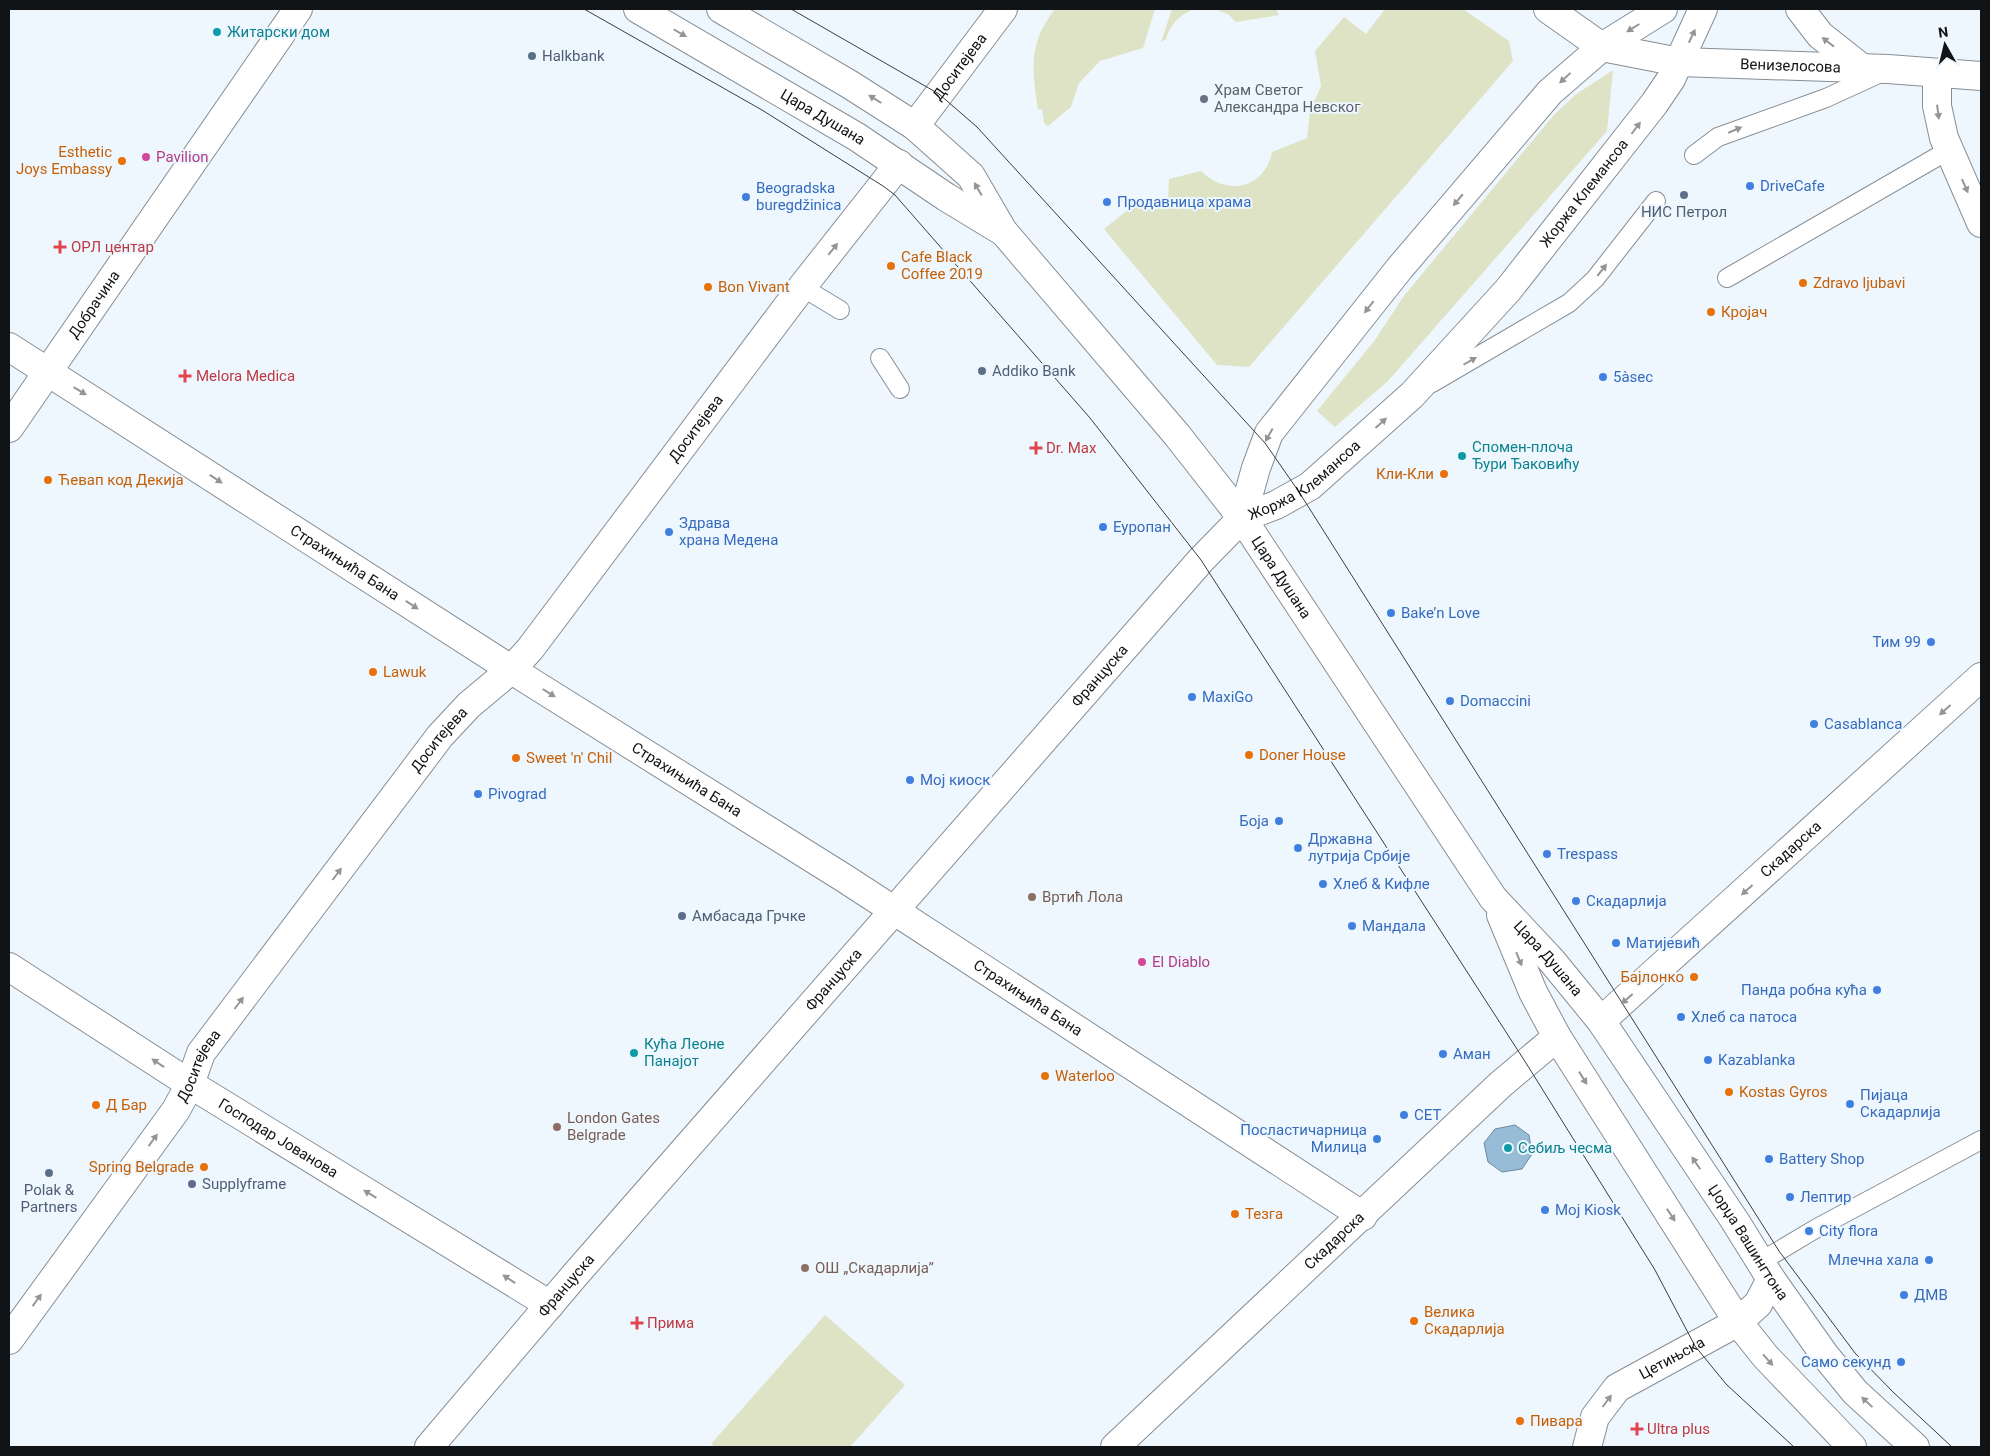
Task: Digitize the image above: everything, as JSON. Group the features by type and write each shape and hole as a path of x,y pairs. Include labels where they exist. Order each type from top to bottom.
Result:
{"street":[{"name":"Добрачина","path":"9,428 298,9"},
{"name":"Цара Душана","path":"638,9 899,164 946,198 1003,231"},
{"name":"Цара Душана","path":"722,9 858,89 916,126 971,176 1003,231 1177,436 1242,518 1493,898 1552,961 1601,1021"},
{"name":"Доситејева","path":"916,126 1003,9"},
{"path":"1548,9 1602,47"},
{"name":"Жоржа Клемансоа","path":"1242,518 1256,468 1269,433 1399,269 1543,99 1602,47 1663,9"},
{"name":"Жоржа Клемансоа","path":"1242,518 1276,505 1310,486 1412,395 1520,275 1637,126 1671,79 1703,9"},
{"path":"1800,9 1820,35 1875,69"},
{"name":"Венизелосова","path":"1602,47 1679,62 1875,69 1981,76"},
{"path":"1937,73 1939,120 1949,150 1981,223"},
{"name":"Доситејева","path":"9,1340 176,1110 190,1084 202,1053 440,736 469,705 512,669 530,649 802,287 899,164"},
{"name":"Страхињића Бана","path":"9,347 893,911 1363,1216"},
{"name":"Француска","path":"429,1447 893,911 1177,587 1242,518"},
{"name":"Скадарска","path":"1601,1021 1981,677"},
{"name":"Цара Душана","path":"1493,898 1533,992 1557,1037"},
{"name":"Господар Јованова","path":"9,967 190,1084 550,1306"},
{"name":"Џорџа Вашингтона","path":"1601,1021 1735,1221 1766,1271 1824,1354 1856,1392 1915,1447"},
{"path":"1557,1037 1738,1322 1765,1356 1852,1447"},
{"name":"Скадарска","path":"1115,1447 1502,1084 1557,1037"},
{"name":"Цетињска","path":"1587,1447 1595,1417 1617,1388 1738,1322 1758,1304 1766,1271"}],"lane":[{"path":"1694,155 1718,137 1863,83 1875,69"},
{"path":"1727,278 1949,150"},
{"path":"1412,395 1569,303 1595,279 1656,201"},
{"path":"802,287 840,310"},
{"path":"880,358 900,389"},
{"path":"1766,1271 1817,1228 1981,1140"}],"green space":[{"path":"1055,9 1155,9 1143,48 1100,61 1079,83 1071,107 1048,126 1044,123 1042,109 1038,110 1034,81 1034,57 1040,34"},
{"path":"1172,9 1195,9 1176,20 1170,28 1166,39 1161,42"},
{"path":"1214,9 1276,9 1279,15 1236,22 1228,14"},
{"path":"1385,9 1463,9 1509,41 1513,61 1249,367 1217,365 1104,229 1135,204 1168,200 1169,179 1201,171 1211,179 1232,186 1243,185 1261,175 1268,165 1272,152 1307,138 1310,111 1321,86 1315,51 1344,17 1366,34"},
{"path":"1613,70 1607,131 1388,381 1335,427 1317,411 1375,340 1403,297 1553,116 1575,95"},
{"path":"825,1315 905,1385 850,1447 715,1447 711,1444"}],"water":[{"name":"Себиљ чесма","path":"1515,1125 1529,1135 1532,1154 1522,1169 1502,1172 1488,1162 1484,1143 1495,1129"}],"tram line":[{"path":"584,9 762,110 895,195 1090,418 1201,560 1526,1063 1655,1270 1695,1346 1726,1384 1794,1447"},
{"path":"791,9 939,94 977,127 1265,443 1299,492 1779,1251 1855,1353 1893,1392 1952,1447"}],"place":[{"name":"Житарски дом","path":"217,32"},
{"name":"Halkbank","path":"532,56"},
{"name":"Храм Светог Александра Невског","path":"1204,99"},
{"name":"Pavilion","path":"146,157"},
{"name":"Esthetic Joys Embassy","path":"122,161"},
{"name":"DriveCafe","path":"1750,186"},
{"name":"НИС Петрол","path":"1684,195"},
{"name":"Beogradska buregdžinica","path":"746,197"},
{"name":"Продавница храма","path":"1107,202"},
{"name":"ОРЛ центар","path":"60,247"},
{"name":"Cafe Black Coffee 2019","path":"891,266"},
{"name":"Zdravo ljubavi","path":"1803,283"},
{"name":"Bon Vivant","path":"708,287"},
{"name":"Кројач","path":"1711,312"},
{"name":"Addiko Bank","path":"982,371"},
{"name":"Melora Medica","path":"185,376"},
{"name":"5àsec","path":"1603,377"},
{"name":"Dr. Max","path":"1036,448"},
{"name":"Спомен-плоча Ђури Ђаковићу","path":"1462,456"},
{"name":"Кли-Кли","path":"1444,474"},
{"name":"Ћевап код Декија","path":"48,480"},
{"name":"Еуропан","path":"1103,527"},
{"name":"Здрава храна Медена","path":"669,532"},
{"name":"Bake’n Love","path":"1391,613"},
{"name":"Тим 99","path":"1931,642"},
{"name":"Lawuk","path":"373,672"},
{"name":"MaxiGo","path":"1192,697"},
{"name":"Domaccini","path":"1450,701"},
{"name":"Casablanca","path":"1814,724"},
{"name":"Doner House","path":"1249,755"},
{"name":"Sweet 'n' Chil","path":"516,758"},
{"name":"Мој киоск","path":"910,780"},
{"name":"Pivograd","path":"478,794"},
{"name":"Боја","path":"1279,821"},
{"name":"Државна лутрија Србије","path":"1298,848"},
{"name":"Trespass","path":"1547,854"},
{"name":"Хлеб & Кифле","path":"1323,884"},
{"name":"Вртић Лола","path":"1032,897"},
{"name":"Скадарлија","path":"1576,901"},
{"name":"Амбасада Грчке","path":"682,916"},
{"name":"Мандала","path":"1352,926"},
{"name":"Матијевић","path":"1616,943"},
{"name":"El Diablo","path":"1142,962"},
{"name":"Бајлонко","path":"1694,977"},
{"name":"Панда робна кућа","path":"1877,990"},
{"name":"Хлеб са патоса","path":"1681,1017"},
{"name":"Кућа Леоне Панајот","path":"634,1053"},
{"name":"Аман","path":"1443,1054"},
{"name":"Kazablanka","path":"1708,1060"},
{"name":"Waterloo","path":"1045,1076"},
{"name":"Kostas Gyros","path":"1729,1092"},
{"name":"Пијаца Скадарлија","path":"1850,1104"},
{"name":"Д Бар","path":"96,1105"},
{"name":"CET","path":"1404,1115"},
{"name":"London Gates Belgrade","path":"557,1127"},
{"name":"Посластичарница Милица","path":"1377,1139"},
{"name":"Себиљ чесма","path":"1508,1148"},
{"name":"Battery Shop","path":"1769,1159"},
{"name":"Spring Belgrade","path":"204,1167"},
{"name":"Polak & Partners","path":"49,1173"},
{"name":"Supplyframe","path":"192,1184"},
{"name":"Лептир","path":"1790,1197"},
{"name":"Moj Kiosk","path":"1545,1210"},
{"name":"Тезга","path":"1235,1214"},
{"name":"City flora","path":"1809,1231"},
{"name":"Млечна хала","path":"1929,1260"},
{"name":"ОШ „Скадарлија”","path":"805,1268"},
{"name":"ДМВ","path":"1904,1295"},
{"name":"Велика Скадарлија","path":"1414,1321"},
{"name":"Прима","path":"637,1323"},
{"name":"Само секунд","path":"1901,1362"},
{"name":"Пивара","path":"1520,1421"},
{"name":"Ultra plus","path":"1637,1429"}]}
